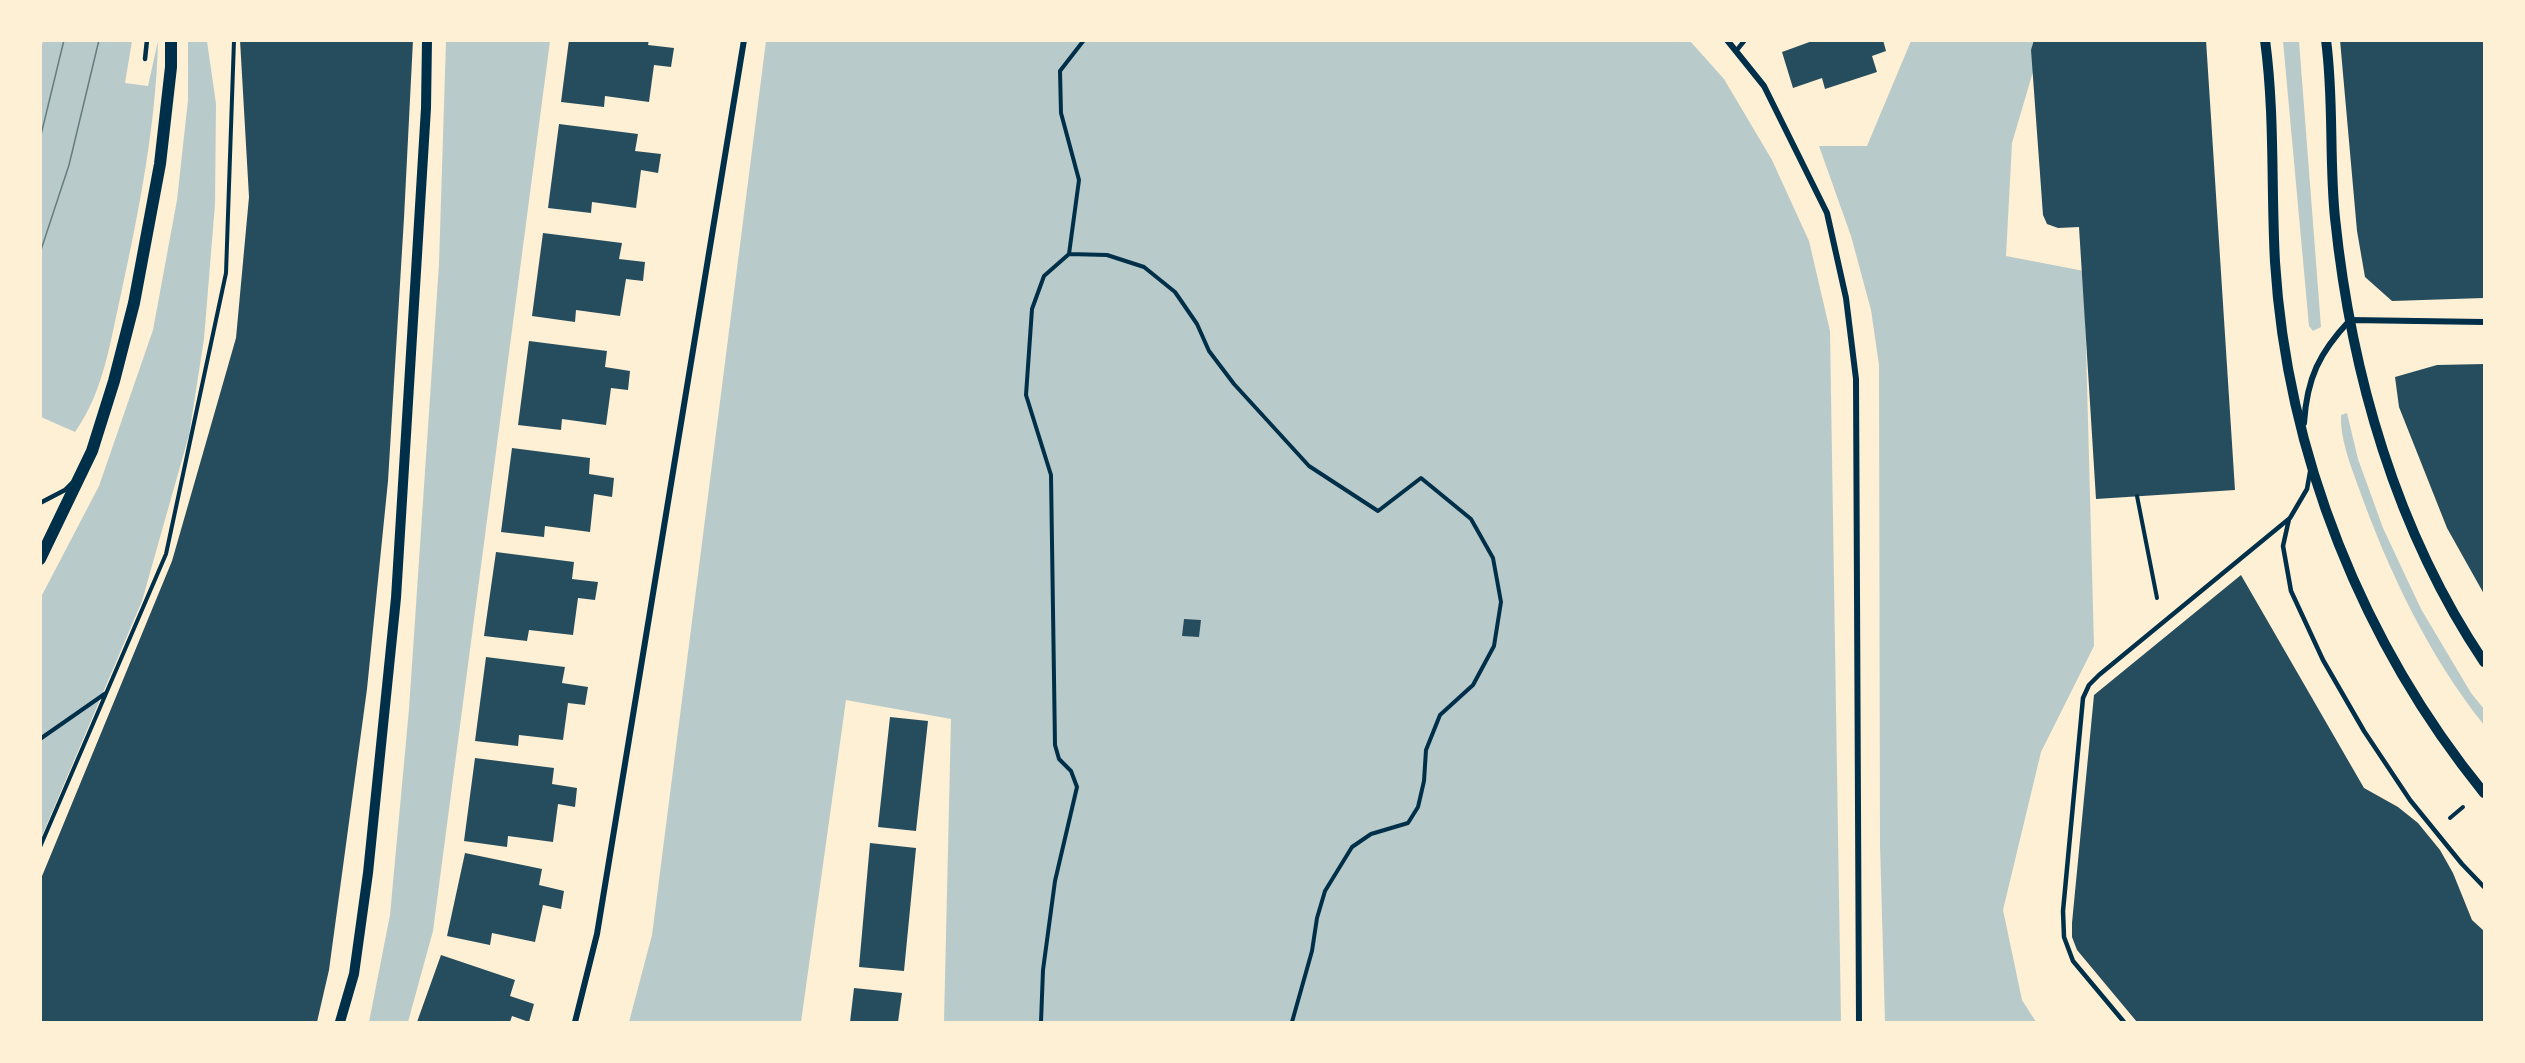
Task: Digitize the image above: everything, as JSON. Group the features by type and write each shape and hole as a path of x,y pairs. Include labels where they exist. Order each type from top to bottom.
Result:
{"main road":[{"path":"40,559 92,451 111,391 134,303 160,164 171,67 171,40"}],"street":[{"path":"340,1023 354,974 368,873 396,598 426,108 427,40"},
{"path":"575,1023 597,934 744,40"},
{"path":"1727,40 1764,86 1827,213 1846,298 1856,379 1860,1023"},
{"path":"2265,40 2275,263 2284,340 2308,450 2346,563 2379,633 2417,700 2484,793"},
{"path":"2326,40 2335,216 2350,320 2360,368 2380,443 2408,515 2440,585 2484,662"},
{"path":"2308,450 2304,423 2311,379 2325,349 2350,320"},
{"path":"2350,320 2484,322"}],"lane":[{"path":"145,59 147,40"},
{"path":"1736,51 1745,40"},
{"path":"2308,450 2311,466 2307,489 2290,518 2283,546 2291,591 2323,660 2364,731 2410,800 2462,864 2484,887"},
{"path":"40,503 65,490 82,472"},
{"path":"2124,1023 2073,961 2064,937 2063,911 2083,698 2089,685 2099,675 2290,518"}],"path":[{"path":"40,847 166,555 226,273 234,40"},
{"path":"1041,1023 1043,970 1055,881 1077,787 1071,771 1059,759 1055,745 1051,475 1026,395 1032,309 1044,276 1069,254 1079,180 1061,113 1060,71 1084,40"},
{"path":"1069,254 1107,255 1144,267 1175,292 1197,324 1209,351 1234,384 1309,466 1378,511 1421,478 1472,519 1493,558 1501,602 1494,646 1473,685 1440,715 1426,750 1424,782 1418,807 1408,823 1371,834 1352,847 1325,891 1317,918 1312,951 1292,1023"},
{"path":"2137,496 2158,602"},
{"path":"40,739 106,693"},
{"path":"2445,822 2469,802"}],"shaded area":[{"path":"43,41 132,41 125,83 148,86 158,41 150,136 128,263 105,366 93,400 75,432 41,417 40,52"},
{"path":"188,41 207,41 216,104 215,204 204,339 189,435 142,601 41,838 41,597 99,486 153,330 177,200 188,100"},
{"path":"446,41 550,41 433,931 408,1022 369,1022 390,915 409,709 439,264"},
{"path":"766,41 1690,41 1724,79 1772,160 1809,241 1830,331 1841,1022 944,1022 951,719 846,700 801,1022 629,1022 652,935"},
{"path":"1911,41 2042,41 2012,143 2006,256 2084,271 2094,646 2041,752 2003,910 2022,1000 2036,1022 1885,1022 1880,844 1879,365 1871,310 1851,236 1819,146 1867,146"},
{"path":"2283,41 2299,41 2321,327 2313,331 2309,326"},
{"path":"2347,413 2358,459 2383,528 2421,609 2471,693 2484,709 2484,725 2427,641 2382,549 2346,451 2341,415"}],"building":[{"path":"240,40 413,40 388,481 367,689 329,970 317,1022 40,1022 40,881 172,561 236,338 249,197"},
{"path":"569,40 649,40 648,45 674,48 671,67 654,65 649,102 605,96 604,107 561,102"},
{"path":"1815,40 1883,40 1886,51 1872,56 1877,72 1825,89 1822,78 1793,88 1782,52"},
{"path":"2034,40 2206,40 2235,490 2096,499 2079,227 2058,228 2047,224 2043,215 2031,50"},
{"path":"2340,40 2484,40 2484,298 2392,301 2365,277 2357,231"},
{"path":"559,124 638,134 635,151 661,154 658,173 641,170 636,208 592,202 591,213 548,208"},
{"path":"543,233 622,243 619,259 645,262 643,281 626,279 620,316 576,310 575,322 532,316"},
{"path":"529,341 607,351 605,367 630,371 628,390 611,388 606,425 562,419 561,430 518,425"},
{"path":"2484,364 2484,594 2447,528 2399,407 2395,377 2437,365"},
{"path":"512,448 590,458 589,474 614,478 612,497 594,494 590,532 545,526 544,537 501,532"},
{"path":"496,552 574,562 572,579 598,582 595,600 578,598 573,635 529,630 527,641 484,636"},
{"path":"2241,575 2364,788 2398,807 2418,823 2440,850 2453,873 2472,920 2484,931 2484,1022 2137,1022 2077,950 2072,937 2072,923 2094,695"},
{"path":"1184,619 1201,620 1199,637 1182,636"},
{"path":"486,657 565,667 562,683 588,687 585,705 568,703 563,740 519,735 518,746 475,741"},
{"path":"890,717 928,721 916,831 878,827"},
{"path":"475,758 554,768 552,784 577,788 575,807 558,804 553,842 508,836 507,847 464,841"},
{"path":"870,843 916,848 904,971 859,967"},
{"path":"465,853 542,869 539,885 564,891 561,909 543,905 535,942 492,933 490,945 447,936"},
{"path":"441,955 515,980 510,996 534,1004 529,1022 512,1016 510,1022 417,1022"},
{"path":"854,988 902,993 898,1022 850,1022"}],"tram line":[{"path":"40,139 64,40"},
{"path":"40,253 69,165 99,40"}]}
